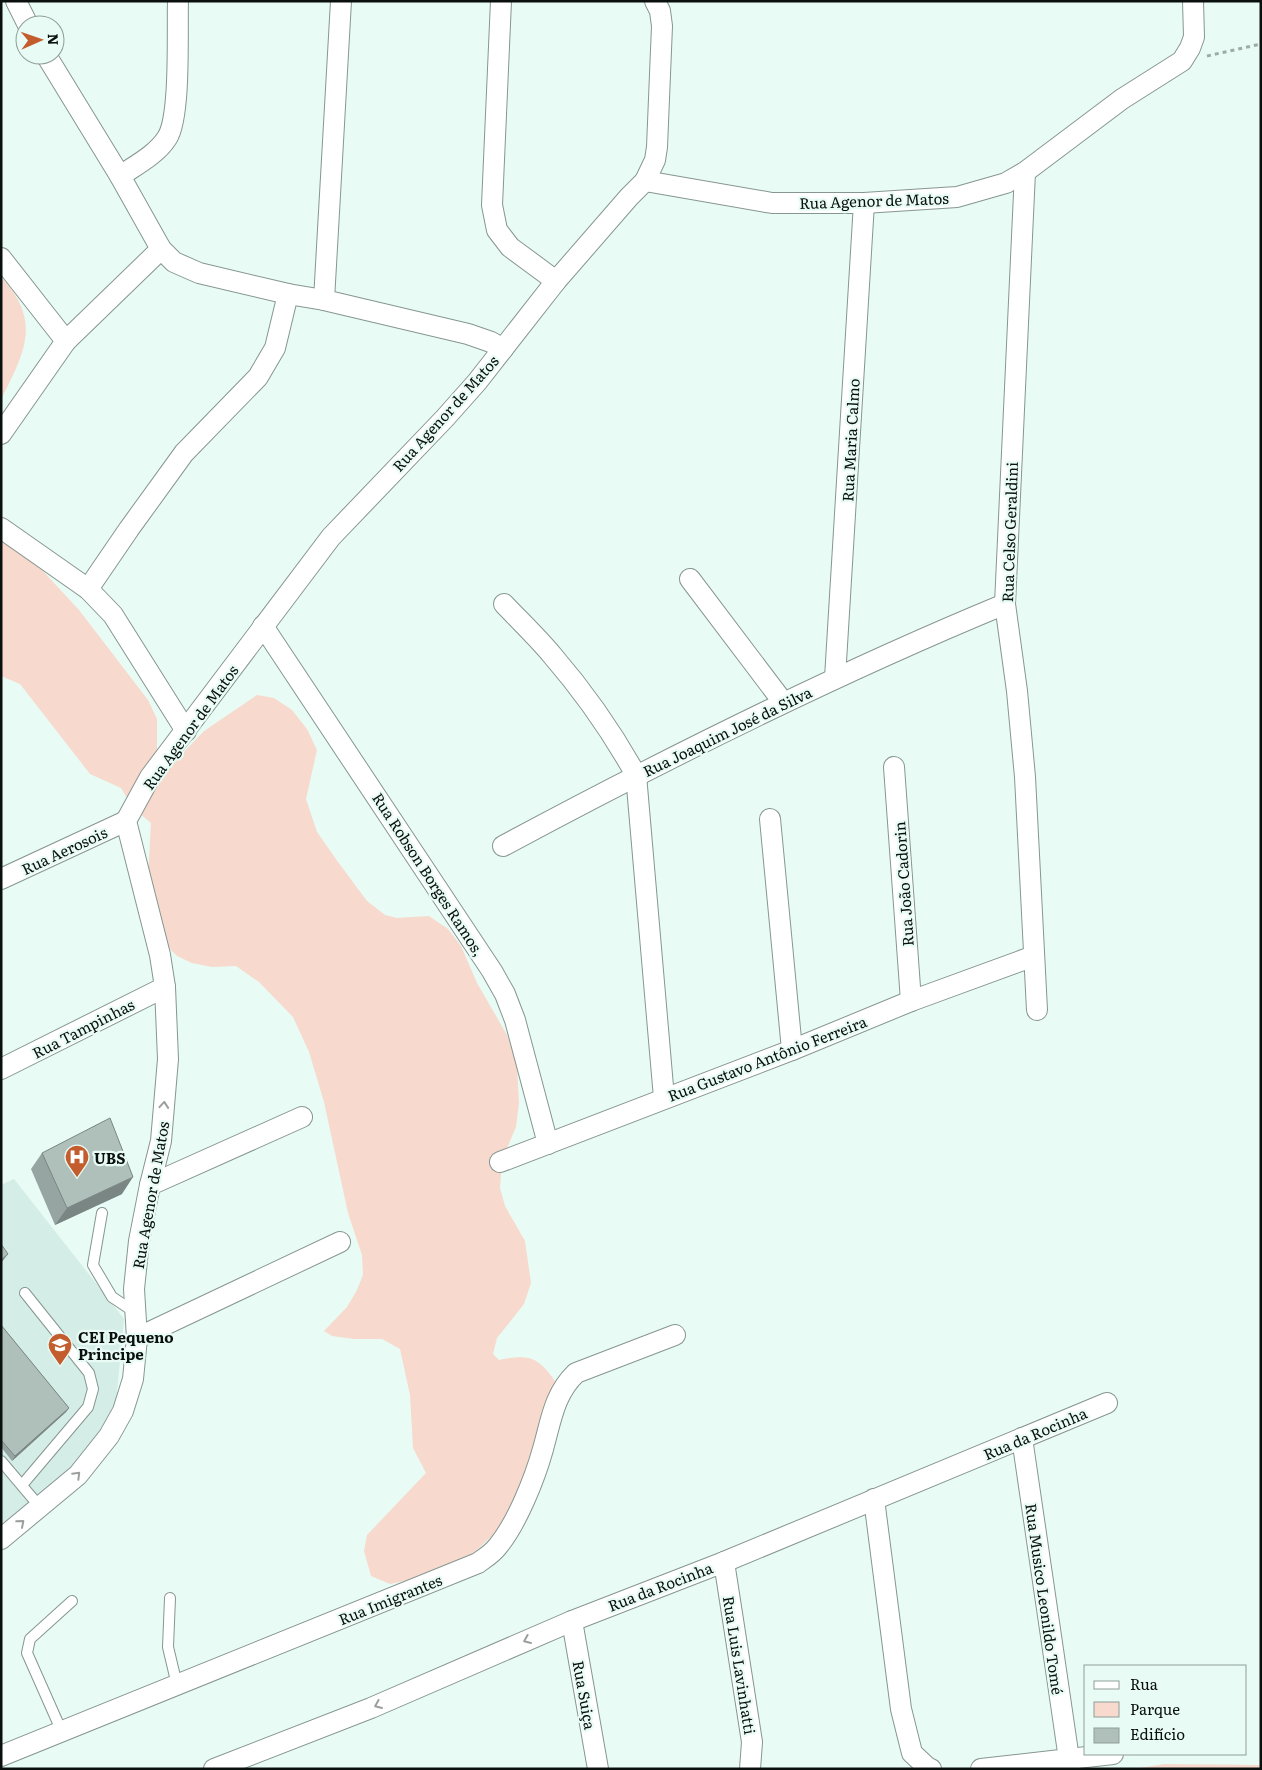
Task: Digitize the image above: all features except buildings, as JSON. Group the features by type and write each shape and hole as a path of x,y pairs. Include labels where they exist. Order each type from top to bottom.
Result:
{"street":[{"path":"16,1 23,15"},
{"path":"120,176 151,155 168,137 175,110 178,1"},
{"path":"324,300 342,1"},
{"path":"501,1 492,205 497,230 510,247 556,281"},
{"name":"Rua Agenor de Matos","path":"1,1539 78,1475 109,1436 123,1410 133,1379 137,1338 134,1290 139,1241 150,1185 162,1141 168,1059 165,987 160,955 126,821 150,777 331,537 445,418 503,349 556,281 645,181 655,160 657,148 662,26 660,11 655,1"},
{"path":"1182,61 1194,37 1193,1"},
{"name":"Rua Agenor de Matos","path":"645,181 772,203 864,203 958,197 1006,183 1025,172 1122,99 1182,61"},
{"path":"52,65 120,176 161,249 174,262 199,272 288,294 324,300 468,334 491,342 503,349"},
{"name":"Rua Celso Geraldini","path":"1025,172 1005,604 1018,700 1037,1010"},
{"name":"Rua Maria Calmo","path":"836,678 864,203"},
{"path":"1,434 66,341 161,249"},
{"path":"1,258 66,341"},
{"path":"88,589 158,487 184,453 258,377 275,348 288,294"},
{"path":"1,528 88,589 113,615 186,731"},
{"path":"690,579 783,702"},
{"path":"503,846 636,775 619,745 587,698 551,654 504,604"},
{"name":"Rua Joaquim José da Silva","path":"664,1098 636,775 783,702 1005,604"},
{"name":"Rua Robson Borges Ramos,","path":"263,626 487,963 505,994 515,1020 548,1144"},
{"name":"Rua João Cadorin","path":"894,767 911,1001"},
{"path":"770,819 792,1050"},
{"name":"Rua Aerosois","path":"1,879 126,821"},
{"name":"Rua Gustavo Antônio Ferreira","path":"500,1162 792,1050 911,1001 1034,956"},
{"name":"Rua Tampinhas","path":"1,1069 165,987"},
{"path":"150,1185 302,1117"},
{"path":"137,1338 340,1242"},
{"name":"Rua Imigrantes","path":"1,1756 478,1563 497,1548 511,1529 539,1462 557,1399 565,1383 576,1373 675,1335"},
{"name":"Rua da Rocinha","path":"214,1769 371,1708 572,1621 724,1562 1106,1403"},
{"name":"Rua Musico Leonildo Tomé","path":"1022,1438 1069,1759"},
{"path":"874,1499 901,1709 912,1753 931,1769"},
{"name":"Rua Luis Lavinhatti","path":"724,1562 752,1742 750,1769"},
{"name":"Rua Suiça","path":"572,1621 598,1769"},
{"path":"981,1769 1104,1755"}],"lane":[{"path":"102,1213 93,1265 112,1297 136,1314"},
{"path":"22,1485 88,1407 93,1389 90,1373 24,1293"},
{"path":"1,1461 40,1507"},
{"path":"170,1598 168,1647 177,1685"},
{"path":"62,1732 27,1653 30,1639 72,1601"}],"path":[{"path":"1182,61 1261,44"}],"shaded area":[{"name":"CEI Pequeno Principe","path":"14,1179 124,1319 115,1413 85,1453 42,1496 1,1528 1,1185"}],"green space":[{"path":"1,277 14,293 26,323 22,352 1,400"},
{"path":"1,538 43,571 79,610 148,700 157,719 157,751 169,761 180,756 204,731 257,695 274,698 292,710 307,729 317,750 306,799 317,832 367,901 385,915 397,918 429,916 448,929 461,946 477,983 507,1035 517,1066 519,1103 516,1127 502,1160 500,1188 505,1206 525,1241 531,1283 524,1304 497,1338 493,1354 499,1360 519,1357 534,1360 540,1363 558,1385 522,1491 501,1528 471,1555 420,1578 390,1584 371,1576 364,1551 367,1535 426,1473 413,1448 410,1395 400,1349 382,1339 354,1339 332,1336 324,1331 347,1307 357,1290 363,1275 362,1255 348,1213 324,1102 309,1052 293,1017 259,982 236,966 212,967 192,963 177,956 169,948 153,918 147,896 151,823 133,808 121,788 90,774 20,684 1,676"},
{"path":"1164,1764 1261,1765 1261,1769 1134,1769"}],"place":[{"name":"UBS","path":"77,1178"},
{"name":"CEI Pequeno Principe","path":"60,1366"}]}
